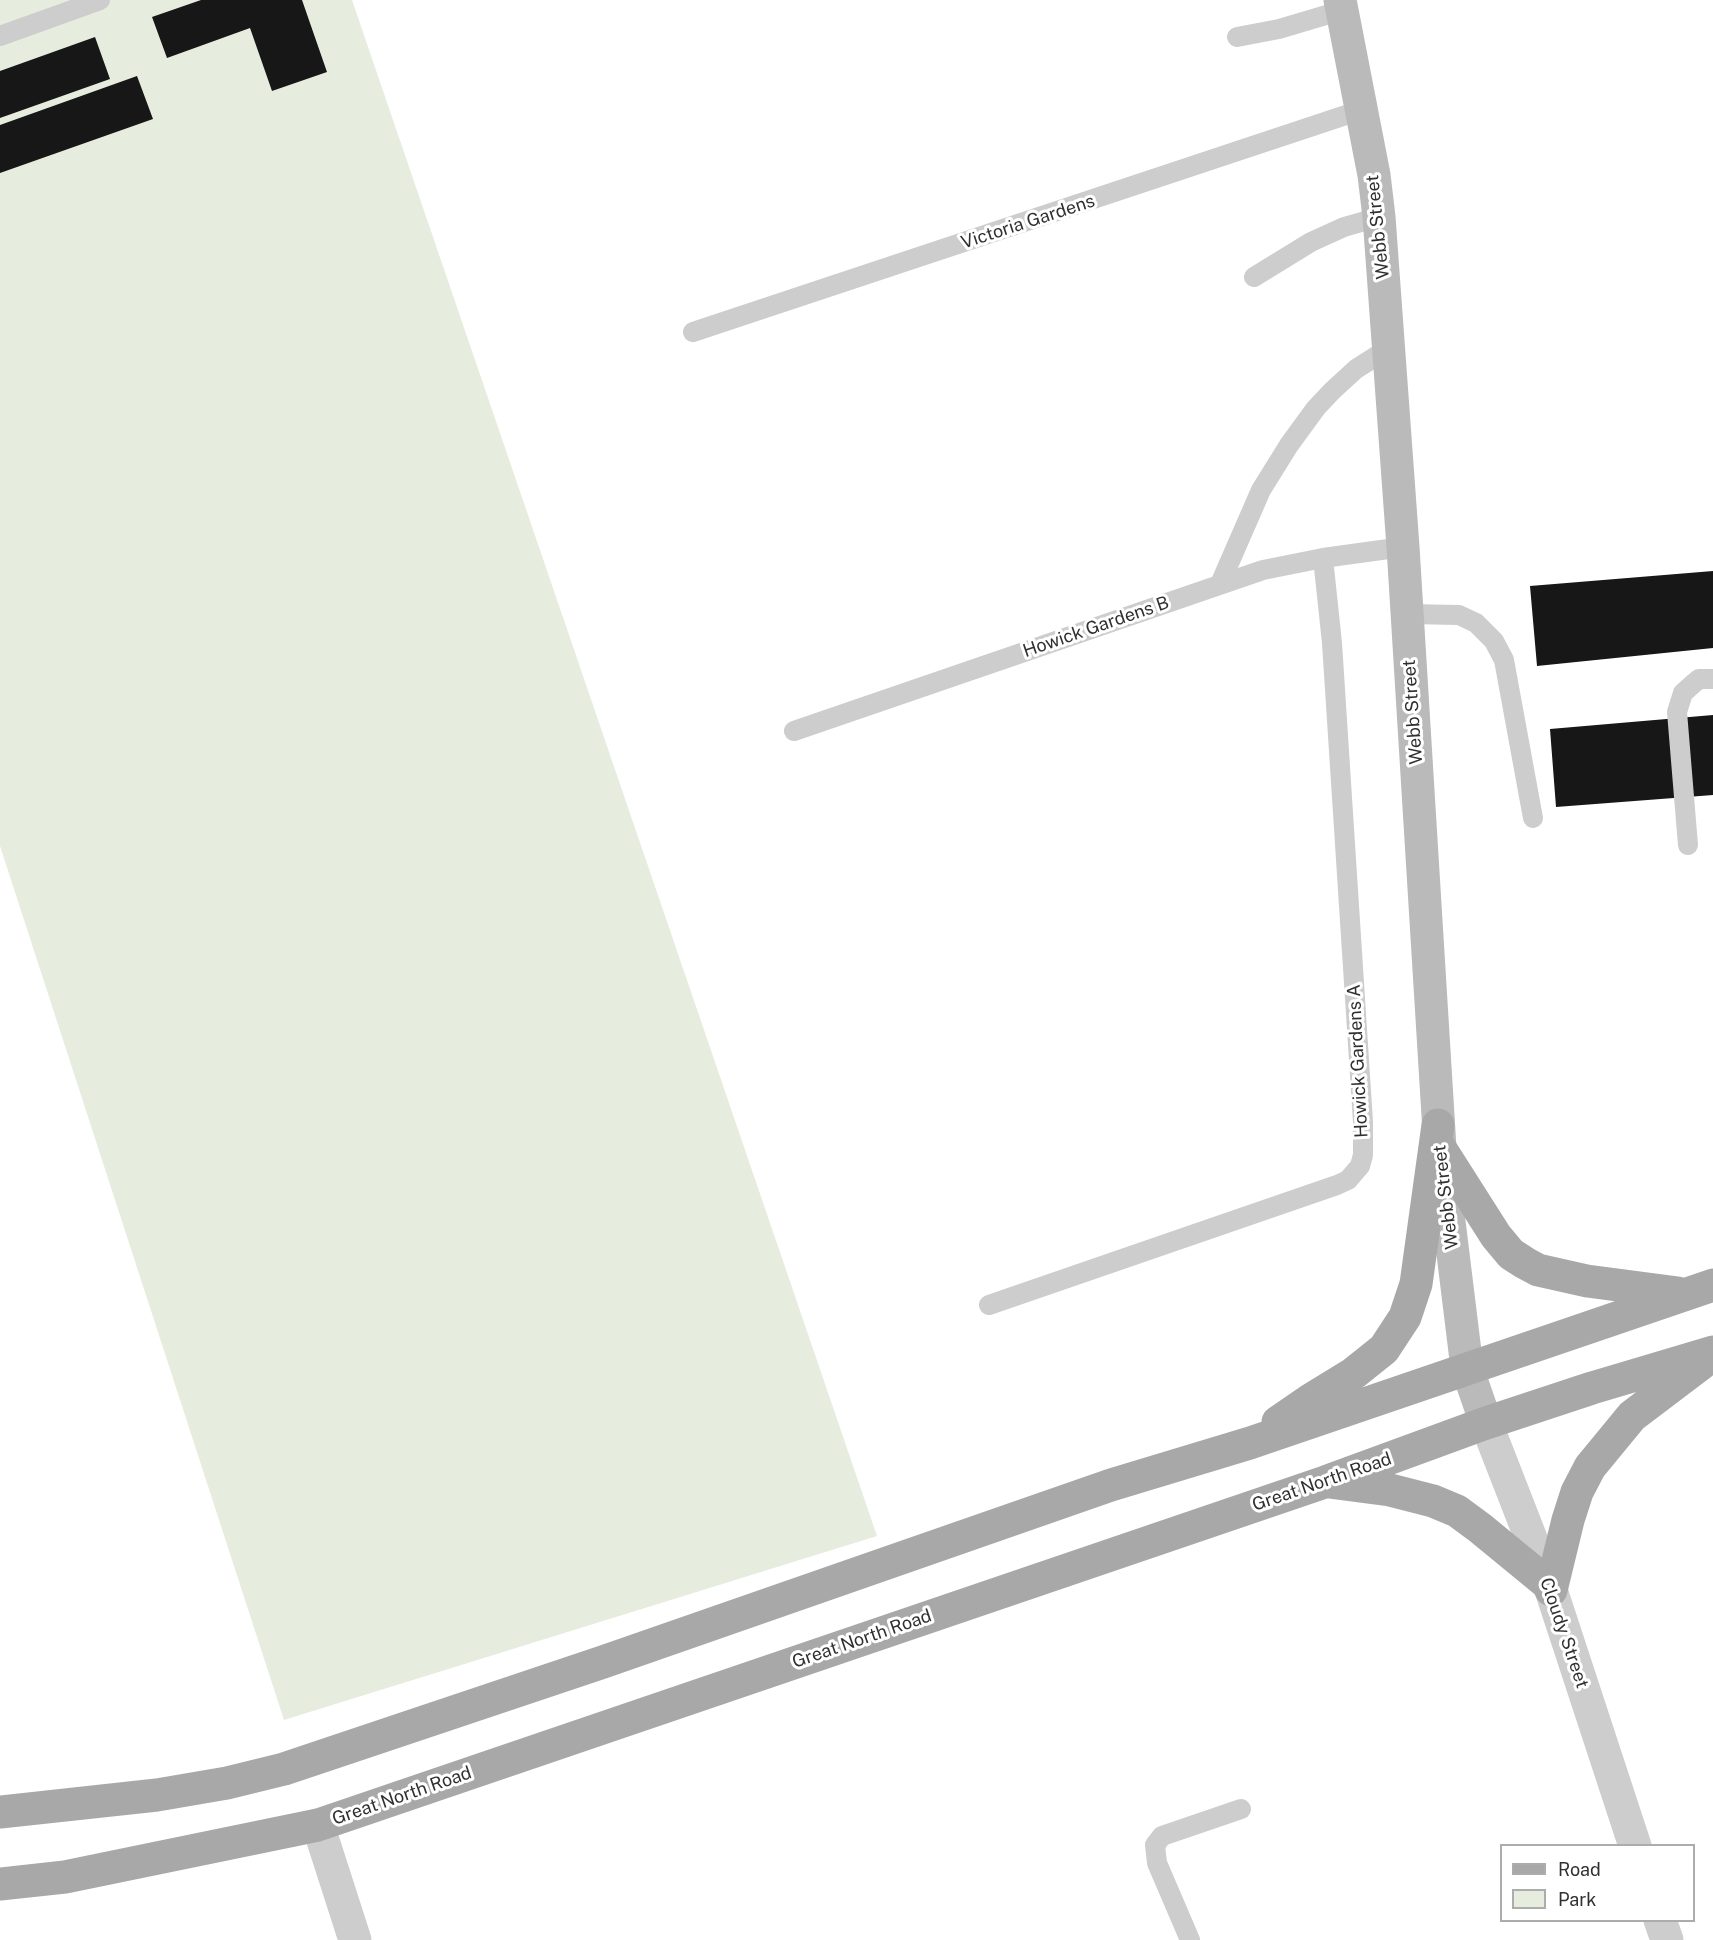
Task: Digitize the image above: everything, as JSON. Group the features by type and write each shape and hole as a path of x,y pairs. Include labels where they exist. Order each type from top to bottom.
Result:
{"main road":[{"path":"1439,1137 1496,1236 1511,1254 1524,1263 1538,1270 1587,1281 1700,1289"},
{"path":"1250,1443 1310,1400 1354,1373 1384,1349 1405,1317 1416,1284 1439,1137"},
{"path":"0,1812 157,1796 227,1783 284,1769 625,1655 1110,1485 1250,1443 1700,1289"},
{"path":"1325,1482 1390,1490 1433,1501 1457,1511 1549,1587 1577,1492 1590,1467 1632,1416 1713,1353"},
{"name":"Great North Road","path":"0,1884 65,1877 318,1825 1325,1482 1486,1423 1592,1388 1713,1353"}],"street":[{"name":"Webb Street","path":"1342,5 1374,175 1379,217 1403,547 1439,1137 1467,1368 1486,1423"},
{"name":"Cloudy Street","path":"1486,1423 1549,1587 1635,1844"},
{"path":"318,1825 355,1940"},
{"path":"1661,1922 1667,1940"}],"lane":[{"path":"0,36 100,0"},
{"path":"1237,37 1279,29 1342,5"},
{"name":"Victoria Gardens","path":"693,332 1361,110"},
{"path":"1254,277 1311,242 1344,227 1379,217"},
{"path":"1220,584 1260,490 1316,408 1356,369 1389,348"},
{"name":"Howick Gardens B","path":"794,731 1263,570 1323,558 1403,547"},
{"name":"Howick Gardens A","path":"989,1305 1337,1185 1348,1180 1360,1166 1363,1155 1363,1122 1332,644 1323,558"},
{"path":"1407,614 1459,615 1476,623 1494,640 1504,660 1533,818"},
{"path":"1688,845 1677,712 1683,693 1699,679 1713,679"},
{"path":"1190,1940 1157,1863 1155,1845 1162,1836 1241,1809"}],"green space":[{"path":"0,0 352,0 877,1536 284,1720 0,846"}],"building":[{"path":"201,0 302,0 327,72 272,91 250,28 167,58 152,17"},
{"path":"95,37 110,79 0,118 0,71"},
{"path":"137,76 153,119 0,173 0,125"},
{"path":"1713,571 1713,648 1537,666 1530,586"},
{"path":"1713,715 1713,795 1556,807 1550,729"}]}
